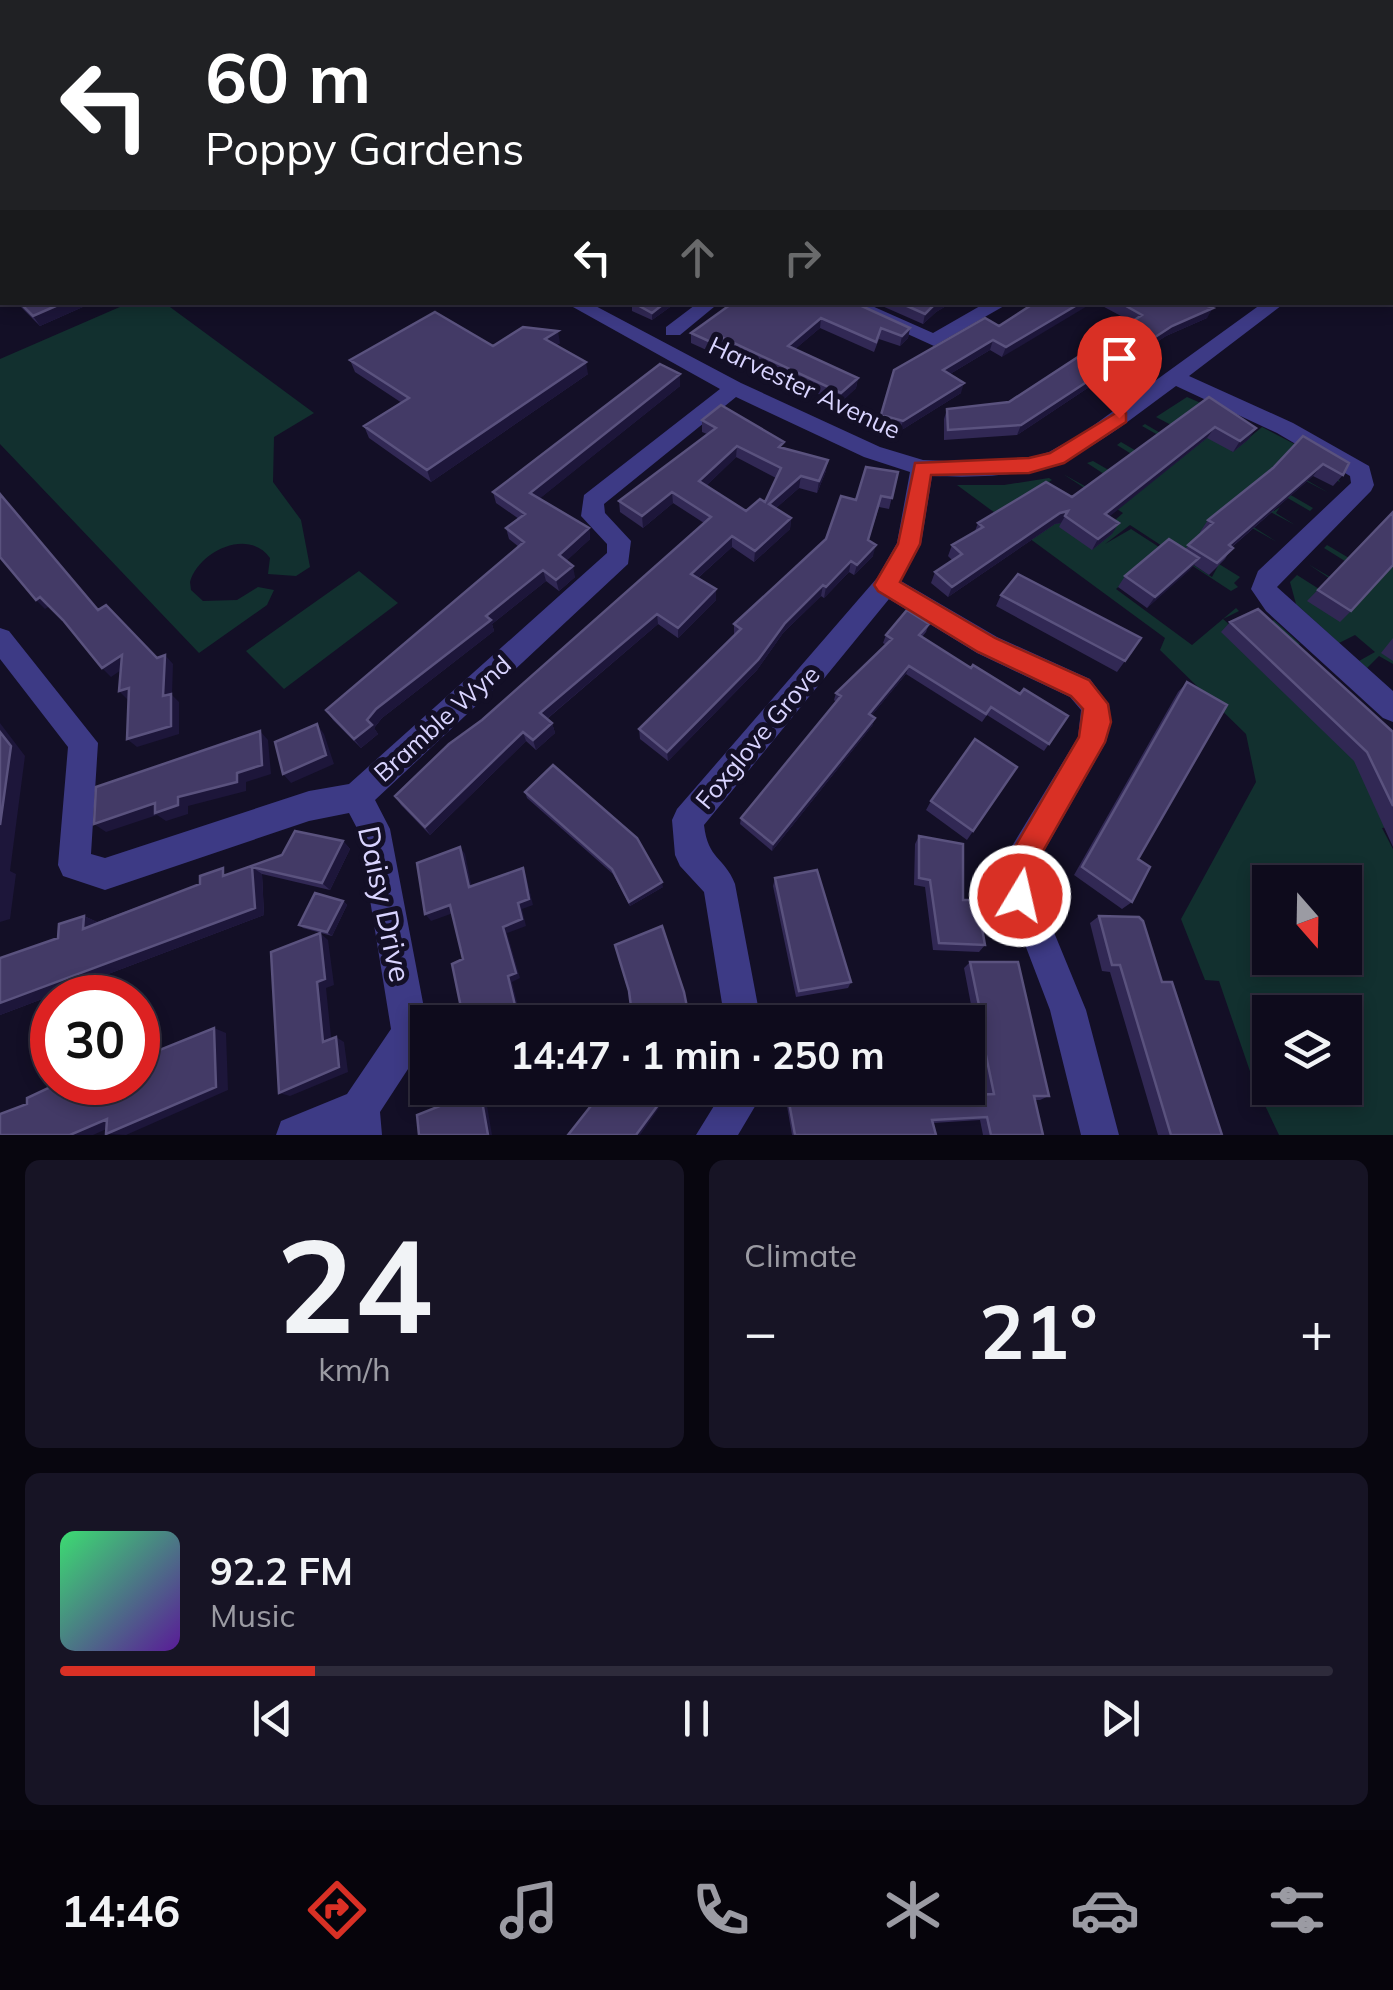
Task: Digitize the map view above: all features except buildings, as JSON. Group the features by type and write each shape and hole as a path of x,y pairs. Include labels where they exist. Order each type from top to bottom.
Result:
{"street":[{"name":"Harvester Avenue","path":"579,305 734,388 872,452 922,468 972,470 1029,466 1057,458 1175,377 1263,305"},
{"path":"673,330 707,305"},
{"path":"853,305 934,340 997,305"},
{"path":"1175,377 1286,428 1362,472 1363,485 1270,575 1264,589 1275,604 1393,709"},
{"name":"Bramble Wynd","path":"0,639 83,743 74,865 105,874 308,806 358,797 619,557 619,541 593,516 592,501 734,388"},
{"name":"Foxglove Grove","path":"740,1005 720,884 691,855 688,820 886,585 909,544 922,468"},
{"path":"886,585 987,645 1080,688 1095,704 1098,722 1091,742 1020,862 1016,879 1068,1010 1100,1135"},
{"name":"Daisy Drive","path":"295,1135 361,1122 410,1033 374,829 358,797"},
{"path":"715,1135 735,1105"}],"green space":[{"path":"124,305 174,305 170,307 314,413 274,437 273,482 301,520 310,567 296,576 268,574 270,558 249,544 213,553 190,582 191,590 203,601 237,600 258,587 274,590 267,605 199,653 0,444 0,359"},
{"path":"1187,397 1219,411 1232,452 1262,427 1329,462 1340,482 1317,472 1296,446 1282,459 1294,466 1289,470 1329,493 1277,466 1265,480 1313,508 1310,511 1262,483 1248,496 1274,511 1280,507 1276,513 1295,525 1244,498 1230,512 1277,542 1227,514 1181,557 1212,577 1219,564 1240,577 1234,583 1238,587 1231,591 1130,525 1105,544 1131,529 1162,549 1116,589 1192,645 1236,608 1239,611 1223,619 1232,627 1257,628 1274,620 1300,644 1259,664 1351,714 1370,708 1336,725 1369,775 1393,827 1382,828 1393,849 1393,1135 1279,1135 1265,1105 1362,1105 1362,995 1252,995 1252,1077 1219,981 1205,980 1181,919 1256,782 1246,734 1160,650 1165,638 957,485 1004,485 1049,478 1052,480 1022,498 1114,521 1123,513 1063,474 1090,489 1135,494 1087,463 1093,461 1112,472 1133,455 1117,445 1121,442 1138,452 1158,435 1142,426 1145,424 1186,448 1175,427 1156,417"},
{"path":"1327,545 1381,577 1393,564 1393,664 1379,656 1367,668 1359,661 1375,652 1355,635 1339,643 1296,604 1290,582 1297,575 1319,589 1329,578 1308,564 1330,577 1336,571 1377,581 1324,548"},
{"path":"359,571 398,603 284,689 246,651"}],"route":[{"path":"1020,896 1016,879 1020,862 1091,742 1098,722 1095,704 1080,688 987,645 886,585 909,544 922,468 1029,466 1057,458 1119,418"}]}
